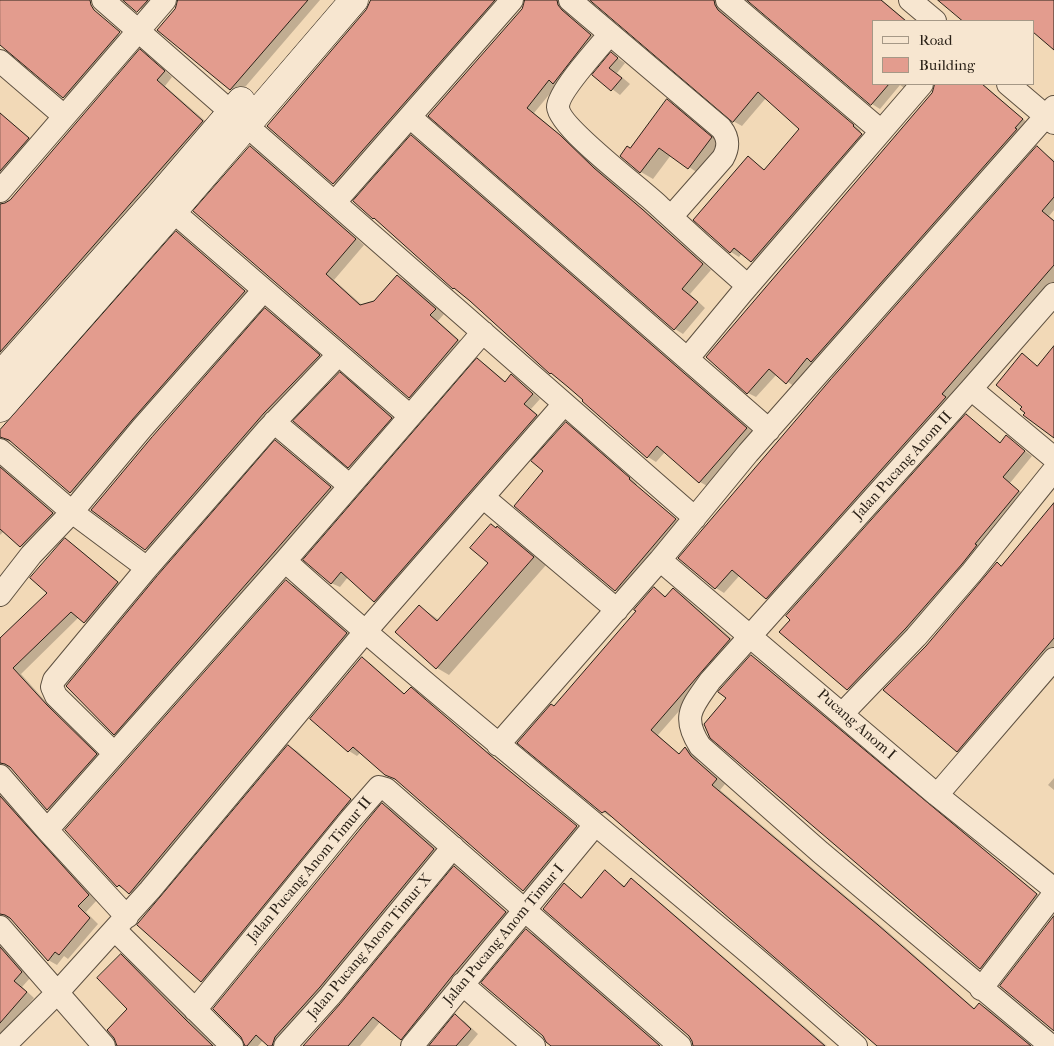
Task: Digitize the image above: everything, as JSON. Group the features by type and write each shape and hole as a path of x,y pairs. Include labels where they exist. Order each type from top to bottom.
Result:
{"main road":[{"path":"0,408 166,204 238,119 329,0"},
{"path":"238,119 354,0"},
{"path":"0,376 166,204"}],"street":[{"path":"103,0 695,518"},
{"path":"0,191 165,0"},
{"path":"335,202 512,0"},
{"path":"570,0 726,134 728,149 723,158 671,217"},
{"path":"727,0 881,131"},
{"path":"910,0 934,20"},
{"path":"610,34 561,95 558,109 561,117 595,152 748,286"},
{"path":"0,61 64,116"},
{"path":"688,358 921,85"},
{"path":"498,746 660,560 769,430 1052,115 1009,85"},
{"path":"410,118 769,430"},
{"path":"166,204 263,291 410,416"},
{"path":"0,595 30,555 72,512 142,428 263,291"},
{"name":"Jalan Pucang Anom II","path":"1051,1046 820,852 700,746 692,734 689,722 691,712 710,681 1052,301"},
{"path":"47,830 285,561 482,332"},
{"path":"114,753 56,696 52,684 54,680 274,422 338,355"},
{"path":"971,390 1054,458"},
{"path":"6,1042 57,993 121,924 365,632 564,404"},
{"path":"274,422 350,486"},
{"path":"0,450 72,512 148,568"},
{"path":"843,713 916,637 972,572 1054,470"},
{"path":"483,497 617,610"},
{"name":"Pucang Anom I","path":"660,560 843,713 937,795 1054,889"},
{"path":"285,561 498,746 724,932 856,1046"},
{"path":"937,795 1054,659"},
{"path":"0,776 47,830 121,924 195,1010 232,1046"},
{"name":"Jalan Pucang Anom Timur II","path":"195,1010 350,819 379,787 386,789 454,847 680,1046"},
{"name":"Jalan Pucang Anom Timur I","path":"412,1046 595,825"},
{"name":"Jalan Pucang Anom Timur X","path":"286,1046 454,847"},
{"path":"981,989 1054,894"},
{"path":"0,927 104,1046"},
{"path":"462,984 534,1046"}],"building":[{"path":"0,0 90,0 94,10 120,32 63,98 0,45"},
{"path":"123,0 148,0 137,12"},
{"path":"178,0 308,0 230,90 157,30 175,9"},
{"path":"371,0 495,0 333,184 267,126 366,10"},
{"path":"525,0 557,0 562,10 591,35 553,84 549,80 527,108 560,135 594,168 703,264 682,289 698,302 674,330 428,116 522,9"},
{"path":"590,0 714,0 718,10 854,125 862,134 751,262 734,248 730,253 693,220 748,156 764,170 799,129 758,92 733,122"},
{"path":"747,0 881,0 905,20 872,20 872,85 888,85 871,105"},
{"path":"938,0 1054,0 1054,50 1034,33 1034,20 962,20"},
{"path":"140,49 165,71 157,80 203,121 0,352 0,204 10,200"},
{"path":"611,52 618,58 609,68 622,78 611,91 592,75"},
{"path":"935,85 983,85 1023,119 1015,128 1017,129 811,362 807,358 786,384 769,369 747,394 706,357 932,93"},
{"path":"667,99 712,137 688,169 659,148 640,173 620,156 627,146 630,148"},
{"path":"0,113 29,138 0,171"},
{"path":"411,135 747,428 699,483 657,446 647,458 568,387 550,374 470,301 453,289 353,201"},
{"path":"250,146 356,239 326,274 360,305 374,301 397,275 436,309 430,315 458,340 409,398 193,211"},
{"path":"1037,146 1054,162 1054,197 1042,211 1054,221 1054,265 942,394 946,397 766,599 732,570 715,589 678,558 831,379"},
{"path":"176,231 245,291 70,493 9,440 0,437 0,430"},
{"path":"265,308 320,355 264,413 145,550 91,510"},
{"path":"1054,346 1054,438 1023,415 1025,413 1020,409 1022,407 996,385 1022,353 1037,366"},
{"path":"477,358 505,382 511,374 533,394 524,404 537,415 374,602 341,572 331,584 303,560"},
{"path":"340,372 392,418 348,468 293,421"},
{"path":"966,414 1000,443 1006,435 1025,451 1003,477 1019,491 975,544 977,545 962,564 906,628 847,690 779,632 790,620 786,616"},
{"path":"566,422 676,519 615,591 514,506 543,471 531,461"},
{"path":"275,440 331,487 114,735 66,686 157,576"},
{"path":"0,467 53,513 20,547 0,529"},
{"path":"1054,503 1054,638 957,752 883,690 926,646 997,562 1001,566"},
{"path":"491,524 496,528 497,526 534,557 436,669 395,632 419,605 437,621 488,563 470,548"},
{"path":"65,538 118,582 84,623 71,612 13,668 47,705 97,754 47,810 10,767 0,763 0,638 47,593 30,578"},
{"path":"286,580 347,633 129,894 119,885 117,887 65,830"},
{"path":"654,587 665,597 673,588 730,639 651,730 679,754 685,747 691,756 717,779 712,785 974,1009 979,1003 1031,1046 877,1046 605,811 602,813 517,743 551,704 554,706 636,611 634,610"},
{"path":"751,655 1037,894 980,969 710,738 704,724 726,698 718,692"},
{"path":"362,657 404,694 411,687 577,826 523,891 395,779 385,775 353,747 348,752 310,719"},
{"path":"288,745 351,799 201,982 137,925"},
{"path":"0,796 89,895 78,906 90,918 59,955 55,952 48,961 10,918 0,914"},
{"path":"382,803 434,849 320,987 275,1037 272,1046 268,1046 256,1035 245,1046 241,1037 213,1009"},
{"path":"454,866 506,912 401,1040 373,1017 348,1046 303,1046 340,1004"},
{"path":"605,870 624,887 631,878 825,1046 693,1046 689,1036 543,909 564,883 581,898"},
{"path":"1054,916 1054,1031 1000,986"},
{"path":"526,929 660,1046 551,1046 546,1042 543,1036 481,983"},
{"path":"0,947 22,972 14,981 27,992 0,1023"},
{"path":"121,954 213,1046 117,1046 114,1038 107,1030 127,1009 97,978"},
{"path":"455,1014 471,1029 456,1046 429,1046"}]}
